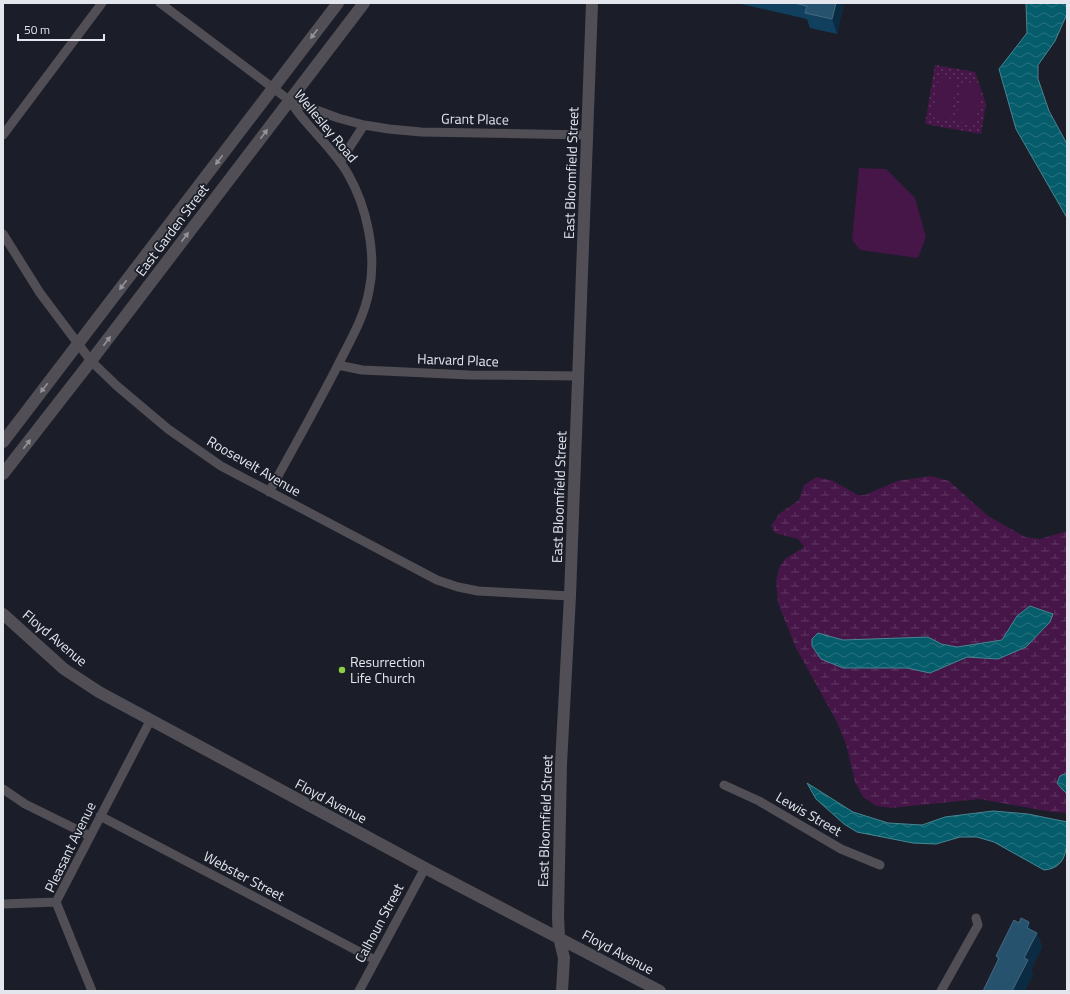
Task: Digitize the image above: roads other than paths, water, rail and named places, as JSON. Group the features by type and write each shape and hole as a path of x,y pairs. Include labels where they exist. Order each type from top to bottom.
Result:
{"street":[{"path":"3,135 102,3"},
{"name":"Wellesley Road","path":"160,3 289,100 304,121 340,162 348,174 364,210 371,245 372,267 369,292 359,323 270,492"},
{"name":"East Garden Street","path":"3,442 338,3"},
{"name":"East Garden Street","path":"3,474 364,3"},
{"name":"East Bloomfield Street","path":"562,991 564,958 559,937 558,916 561,764 570,596 592,3"},
{"name":"Grant Place","path":"289,100 338,118 364,125 389,129 421,132 587,135"},
{"path":"340,162 364,125"},
{"name":"Roosevelt Avenue","path":"3,234 40,293 91,361 117,386 168,429 221,466 437,580 458,587 478,591 570,596"},
{"name":"Harvard Place","path":"338,365 362,370 470,375 578,376"},
{"name":"Floyd Avenue","path":"3,614 64,668 99,692 150,721 425,868 660,991"},
{"name":"Pleasant Avenue","path":"92,991 56,902 150,721"},
{"name":"Lewis Street","path":"724,785 759,801 841,849 880,865"},
{"path":"3,789 25,804 90,836"},
{"name":"Webster Street","path":"100,816 376,960"},
{"name":"Calhoun Street","path":"359,991 425,868"},
{"path":"3,904 56,902"},
{"path":"941,991 978,925 976,918"}],"water":[{"path":"1026,3 1067,3 1067,14 1055,41 1038,65 1038,79 1049,111 1067,144 1067,218 1016,129 999,69 1027,33"},
{"path":"1030,606 1053,614 1050,622 1026,647 998,659 967,657 930,673 907,668 843,668 821,659 812,646 812,639 818,633 843,640 928,637 941,644 957,647 1002,640 1017,616"},
{"path":"1067,773 1067,794 1057,783 1060,776"},
{"path":"807,783 853,812 888,823 922,825 945,817 993,811 1028,814 1067,822 1067,845 1065,853 1059,864 1044,870 994,842 977,837 960,837 936,844 913,843 857,832 844,824 816,799"}],"place":[{"name":"Resurrection Life Church","path":"342,670"}]}
